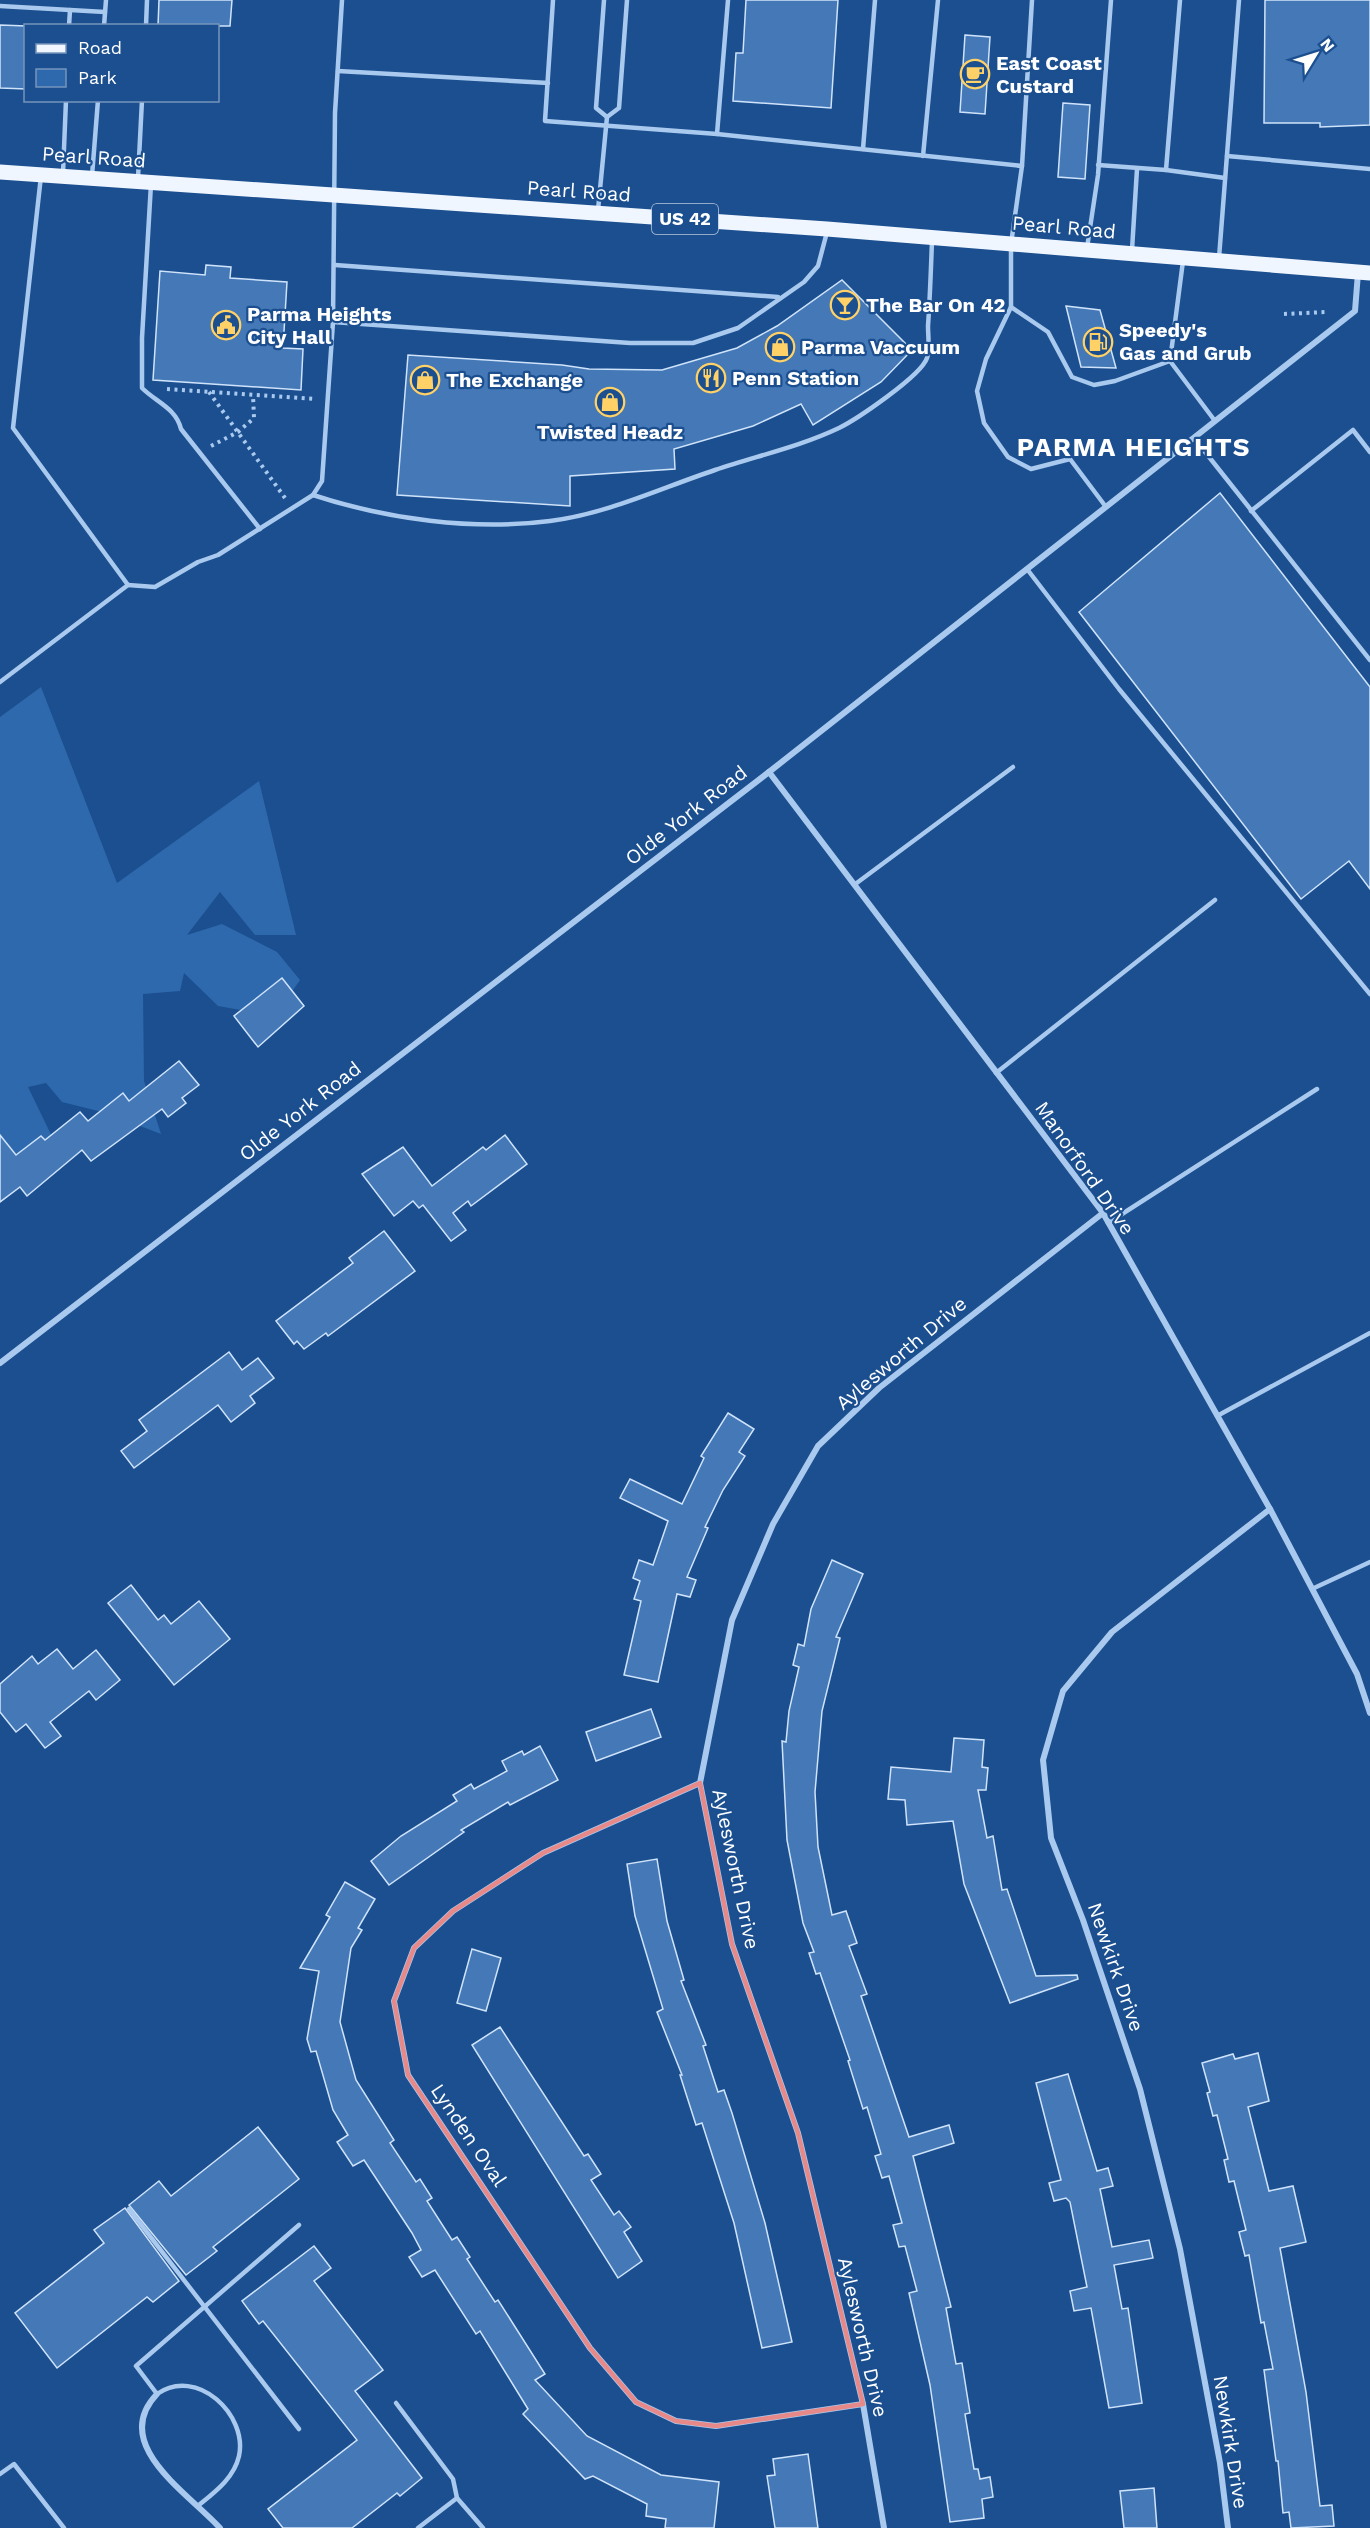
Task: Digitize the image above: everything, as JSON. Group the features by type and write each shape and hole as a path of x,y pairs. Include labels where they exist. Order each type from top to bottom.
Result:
{"main road":[{"name":"Pearl Road","path":"0,172 827,229 1364,272"}],"street":[{"name":"Olde York Road","path":"0,1363 769,772 1355,310 1364,272"},
{"name":"Manorford Drive","path":"769,772 1103,1213 1270,1509 1357,1674 1370,1713"},
{"name":"Aylesworth Drive","path":"884,2528 863,2404 798,2133 732,1944 700,1783 732,1620 773,1524 818,1446 879,1388 1103,1213"},
{"name":"Newkirk Drive","path":"1227,2528 1220,2463 1180,2249 1140,2089 1083,1920 1051,1838 1043,1760 1063,1691 1112,1632 1270,1509"},
{"name":"Lynden Oval","path":"700,1783 543,1853 453,1911 414,1948 394,2001 408,2075 590,2348 636,2402 676,2421 716,2426 863,2404"},
{"path":"157,2394 143,2412 141,2438 159,2466 220,2528"}],"lane":[{"path":"104,24 106,0"},
{"path":"146,24 147,0"},
{"path":"0,682 128,585 155,587 198,562 218,555 313,495 322,481 333,322 338,71 342,0"},
{"path":"553,0 545,121 717,134 1022,166"},
{"path":"604,0 596,108 607,117"},
{"path":"598,213 607,117 619,108 627,0"},
{"path":"717,134 728,0"},
{"path":"863,148 875,0"},
{"path":"924,156 938,0"},
{"path":"1032,0 1022,166 1011,244 1011,306 986,359 976,391 984,423 1008,457 1031,469 1070,459 1106,507"},
{"path":"1087,250 1098,165 1111,0"},
{"path":"1166,170 1180,0"},
{"path":"1218,261 1239,0"},
{"path":"0,6 105,12"},
{"path":"69,24 70,10"},
{"path":"338,71 548,83"},
{"path":"63,176 66,102"},
{"path":"92,178 99,102"},
{"path":"142,102 145,181 142,388 153,399 174,413 181,429 260,529"},
{"path":"1227,156 1370,169"},
{"path":"1098,165 1166,170 1225,178"},
{"path":"1132,254 1137,169"},
{"path":"41,174 13,428 128,585"},
{"path":"333,322 674,344 693,343 738,328 812,275 818,266 827,229"},
{"path":"313,495 360,508 414,517 472,523 552,521 612,507 714,470 802,444 841,427 881,400 908,379 927,359 933,237"},
{"path":"1183,258 1170,361 1215,421"},
{"path":"335,265 779,297"},
{"path":"1011,306 1048,332 1072,377 1094,385 1115,381 1170,361"},
{"path":"1251,511 1353,430 1370,452"},
{"path":"1194,438 1370,660"},
{"path":"1027,569 1119,689 1370,994"},
{"path":"854,885 1013,767"},
{"path":"996,1073 1215,900"},
{"path":"1108,1223 1317,1089"},
{"path":"1217,1416 1370,1333"},
{"path":"1312,1589 1370,1562"},
{"path":"129,2209 299,2429"},
{"path":"199,2505 219,2489 235,2468 240,2446 239,2435 233,2420 218,2402 200,2387 187,2384 173,2386 157,2394 136,2366 299,2225"},
{"path":"396,2403 453,2479 457,2498 483,2528"},
{"path":"0,2474 14,2464 64,2528"},
{"path":"418,2528 457,2498"}],"path":[{"path":"142,388 328,400"},
{"path":"208,392 293,508"},
{"path":"199,452 238,432 254,418 253,395"}],"highlighted area":[{"path":"700,1783 732,1944 798,2133 863,2404 716,2426 676,2421 636,2402 590,2348 408,2075 394,2001 414,1948 453,1911 543,1853"}],"green space":[{"path":"41,687 117,883 259,781 296,935 255,935 220,892 187,935 222,924 277,952 300,980 275,1016 218,1006 184,973 180,991 143,994 144,1081 161,1134 106,1113 62,1102 46,1083 28,1087 58,1149 54,1152 41,1136 16,1155 0,1151 0,717"}],"building":[{"path":"159,0 232,0 230,26 158,24"},
{"path":"746,0 838,0 831,108 733,101 736,53 743,53"},
{"path":"1265,0 1370,0 1370,125 1320,127 1320,123 1264,123"},
{"path":"0,25 24,26 24,89 0,88"},
{"name":"East Coast Custard","path":"965,35 990,37 985,114 960,112"},
{"path":"1063,103 1090,105 1085,179 1058,177"},
{"path":"206,265 231,267 230,278 287,282 283,348 303,349 301,390 153,380 160,271 205,275"},
{"path":"842,280 912,350 881,382 813,425 801,404 753,426 674,449 675,469 570,476 570,506 397,495 408,355 562,365 589,369 662,370 737,348 777,326"},
{"path":"1066,306 1100,310 1116,368 1081,367"},
{"path":"1220,493 1370,687 1370,889 1349,861 1301,899 1079,612"},
{"path":"282,978 304,1006 258,1047 234,1016"},
{"path":"179,1061 199,1085 182,1098 186,1103 168,1117 162,1109 91,1161 82,1150 27,1196 20,1187 0,1202 0,1135 16,1155 41,1136 45,1140 80,1112 88,1121 123,1093 129,1101"},
{"path":"505,1135 527,1164 471,1206 468,1201 453,1213 466,1230 451,1241 423,1205 419,1208 413,1201 394,1216 362,1174 403,1147 432,1186 483,1147 486,1150"},
{"path":"384,1231 415,1271 328,1336 326,1333 304,1349 297,1341 294,1344 276,1321 353,1263 349,1258"},
{"path":"229,1352 242,1370 258,1358 274,1378 250,1396 255,1403 231,1422 218,1405 134,1468 121,1451 147,1431 139,1420"},
{"path":"728,1413 754,1429 739,1452 745,1456 723,1490 705,1527 708,1528 687,1577 696,1580 690,1597 677,1594 658,1682 624,1675 641,1601 634,1599 640,1581 633,1578 639,1560 653,1565 668,1521 620,1498 630,1479 682,1504 704,1458 701,1456"},
{"path":"832,1560 863,1574 836,1637 840,1638 822,1711 815,1792 818,1847 832,1915 846,1911 857,1943 849,1946 867,1994 861,1996 909,2137 949,2125 954,2143 913,2156 951,2307 946,2308 956,2364 962,2363 970,2413 965,2414 974,2469 978,2469 980,2479 990,2477 993,2497 982,2499 984,2518 950,2522 930,2385 909,2293 917,2291 905,2246 899,2247 893,2225 902,2223 889,2176 882,2178 875,2156 881,2154 867,2107 863,2109 848,2061 850,2060 820,1973 816,1974 809,1953 814,1952 803,1923 787,1840 782,1741 786,1742 789,1711 799,1667 793,1665 798,1644 804,1646 811,1609"},
{"path":"131,1585 158,1620 164,1615 171,1624 199,1601 230,1639 174,1685 108,1603"},
{"path":"57,1649 73,1669 96,1650 120,1680 96,1700 89,1691 50,1722 61,1736 45,1748 26,1724 16,1732 0,1712 0,1684 32,1656 38,1664"},
{"path":"651,1709 661,1737 596,1761 586,1732"},
{"path":"954,1738 984,1740 982,1767 988,1768 986,1790 978,1790 987,1838 993,1836 1002,1890 1007,1889 1036,1976 1077,1975 1078,1979 1010,2003 964,1884 953,1821 907,1825 905,1800 888,1799 891,1767 951,1772"},
{"path":"540,1746 558,1780 510,1805 508,1802 461,1830 464,1832 389,1885 371,1861 401,1836 457,1801 453,1795 471,1784 474,1789 507,1771 502,1761 522,1751 524,1755"},
{"path":"657,1859 667,1921 684,1980 681,1981 706,2045 703,2046 718,2092 724,2090 732,2113 765,2223 792,2342 762,2348 734,2223 702,2123 696,2125 680,2075 682,2075 657,2012 663,2009 635,1916 627,1864"},
{"path":"345,1882 375,1899 358,1928 362,1930 351,1948 340,2022 356,2080 394,2140 390,2143 416,2182 420,2179 432,2198 427,2201 452,2240 457,2237 470,2257 467,2259 495,2302 498,2300 545,2374 535,2380 587,2436 661,2475 719,2482 714,2528 665,2528 666,2519 646,2516 647,2504 593,2476 585,2479 523,2414 528,2409 480,2331 476,2334 435,2270 422,2277 409,2257 421,2250 412,2233 364,2160 353,2166 337,2142 348,2135 333,2110 316,2051 311,2052 307,2039 319,1971 300,1968 330,1917 326,1915"},
{"path":"472,1949 501,1958 486,2011 457,2003"},
{"path":"500,2027 584,2156 588,2154 601,2174 591,2180 614,2215 619,2211 631,2227 624,2232 642,2261 618,2278 472,2045"},
{"path":"1258,2053 1269,2101 1248,2107 1269,2191 1293,2186 1306,2242 1280,2248 1306,2392 1320,2506 1332,2505 1334,2526 1291,2528 1289,2512 1283,2513 1278,2461 1276,2461 1264,2370 1273,2369 1264,2322 1261,2323 1249,2255 1245,2256 1239,2232 1246,2230 1234,2181 1229,2182 1224,2160 1228,2159 1217,2115 1213,2116 1207,2093 1210,2092 1202,2063 1233,2054 1235,2059"},
{"path":"1068,2074 1097,2171 1108,2168 1113,2186 1100,2189 1112,2247 1149,2240 1153,2258 1114,2265 1122,2309 1128,2308 1142,2403 1109,2408 1091,2308 1074,2311 1070,2291 1087,2287 1070,2202 1066,2198 1054,2201 1049,2183 1061,2180 1036,2083"},
{"path":"258,2127 299,2179 213,2247 217,2251 186,2275 129,2205 159,2181 171,2196"},
{"path":"125,2208 179,2281 153,2302 147,2297 57,2368 15,2313 104,2243 94,2230"},
{"path":"314,2246 331,2268 314,2281 383,2370 355,2391 422,2478 400,2496 397,2493 352,2528 283,2528 268,2509 357,2440 263,2321 259,2324 242,2301"},
{"path":"808,2454 818,2528 775,2528 767,2476 775,2475 773,2459"},
{"path":"1154,2488 1157,2528 1124,2528 1120,2491"}],"place":[{"name":"East Coast Custard","path":"975,74"},
{"name":"The Bar On 42","path":"845,305"},
{"name":"Parma Heights City Hall","path":"226,325"},
{"name":"Speedy's Gas and Grub","path":"1098,342"},
{"name":"Parma Vaccuum","path":"780,347"},
{"name":"Penn Station","path":"711,378"},
{"name":"The Exchange","path":"425,380"},
{"name":"Twisted Headz","path":"610,402"}],"district":[{"name":"PARMA HEIGHTS","path":"1134,447"}]}
